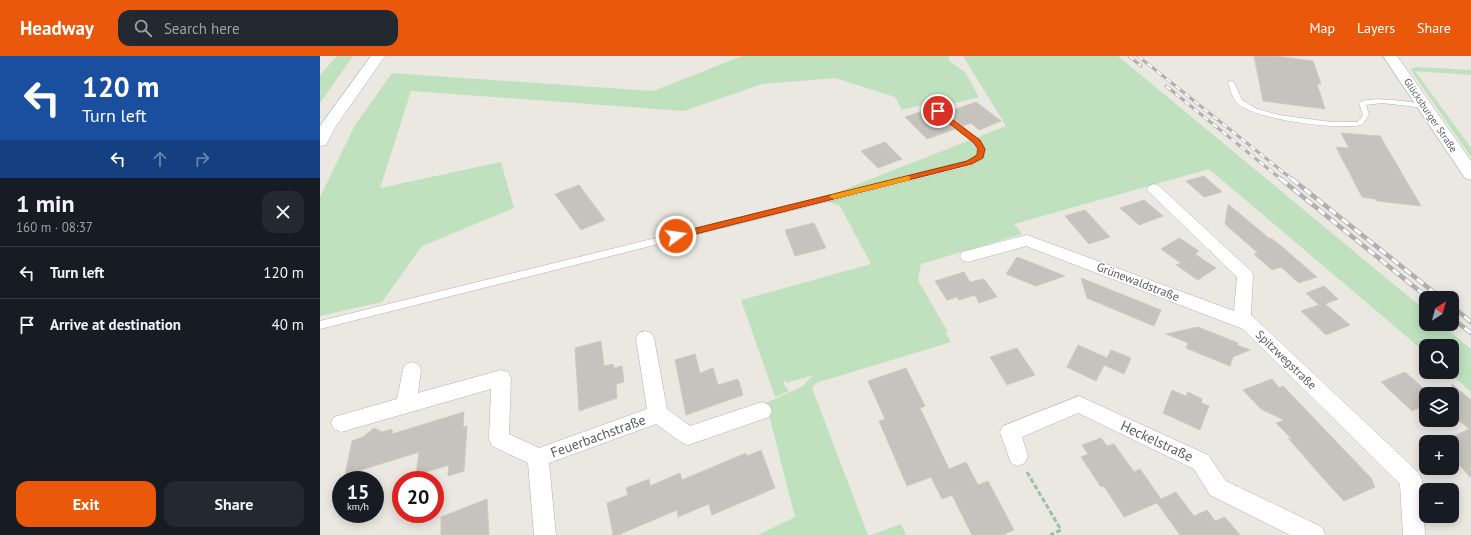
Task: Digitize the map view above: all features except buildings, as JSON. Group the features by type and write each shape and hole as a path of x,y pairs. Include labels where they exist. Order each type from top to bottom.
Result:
{"main road":[{"path":"320,141 328,126 378,56"},
{"name":"Glücksburger Straße","path":"1390,56 1471,174"}],"street":[{"name":"Spitzwegstraße","path":"1154,189 1245,275 1242,317 1411,480 1414,535"},
{"name":"Grünewaldstraße","path":"968,256 1026,233 1249,324"},
{"name":"Feuerbachstraße","path":"645,338 658,414 688,436 762,411"},
{"path":"406,405 412,370"},
{"name":"Feuerbachstraße","path":"341,423 501,378 499,439 538,458 658,414"},
{"name":"Heckelstraße","path":"1018,456 1010,432 1079,404 1201,462 1218,488 1314,535"},
{"name":"Feuerbachstraße","path":"538,458 545,535"}],"lane":[{"path":"1231,82 1239,101 1256,110 1278,117 1331,124 1360,124 1366,115 1362,103 1382,101 1425,106"},
{"path":"320,325 970,163 981,156 981,149 977,142 938,111"}],"path":[{"path":"1018,456 1061,530 1050,535"}],"green space":[{"path":"337,56 353,56 320,103 320,75"},
{"path":"742,56 950,56 949,61 965,72 979,97 936,108 927,103 925,104 926,106 922,105 902,110 895,97 835,78 762,84 684,111 411,91 380,188 501,162 514,208 422,246 382,302 320,316 320,197 355,125 392,73 653,91"},
{"path":"963,56 1118,56 1419,305 1419,331 1449,331 1459,339 1419,339 1419,347 1209,169 1014,224 1022,234 921,264 918,278 919,282 948,332 945,333 951,342 816,383 812,388 868,535 758,535 795,517 766,403 803,386 814,375 786,383 785,380 783,383 789,391 775,397 741,300 871,264 840,206 820,199 1006,126"},
{"path":"1417,67 1471,70 1471,75 1415,71 1471,148 1471,157 1410,69"},
{"path":"1459,339 1471,349 1471,392 1456,379 1459,379"},
{"path":"901,524 906,535 871,535"}],"railway":[{"path":"1129,56 1141,66"},
{"path":"1138,56 1293,180"},
{"path":"1166,86 1282,180"},
{"path":"1281,179 1419,291"},
{"path":"1292,179 1432,291"},
{"path":"1459,312 1471,322"},
{"path":"1459,324 1471,333"}],"slow traffic":[{"path":"834,197 908,178"}],"route":[{"path":"676,236 970,163 981,156 981,149 977,142 938,111"}]}
